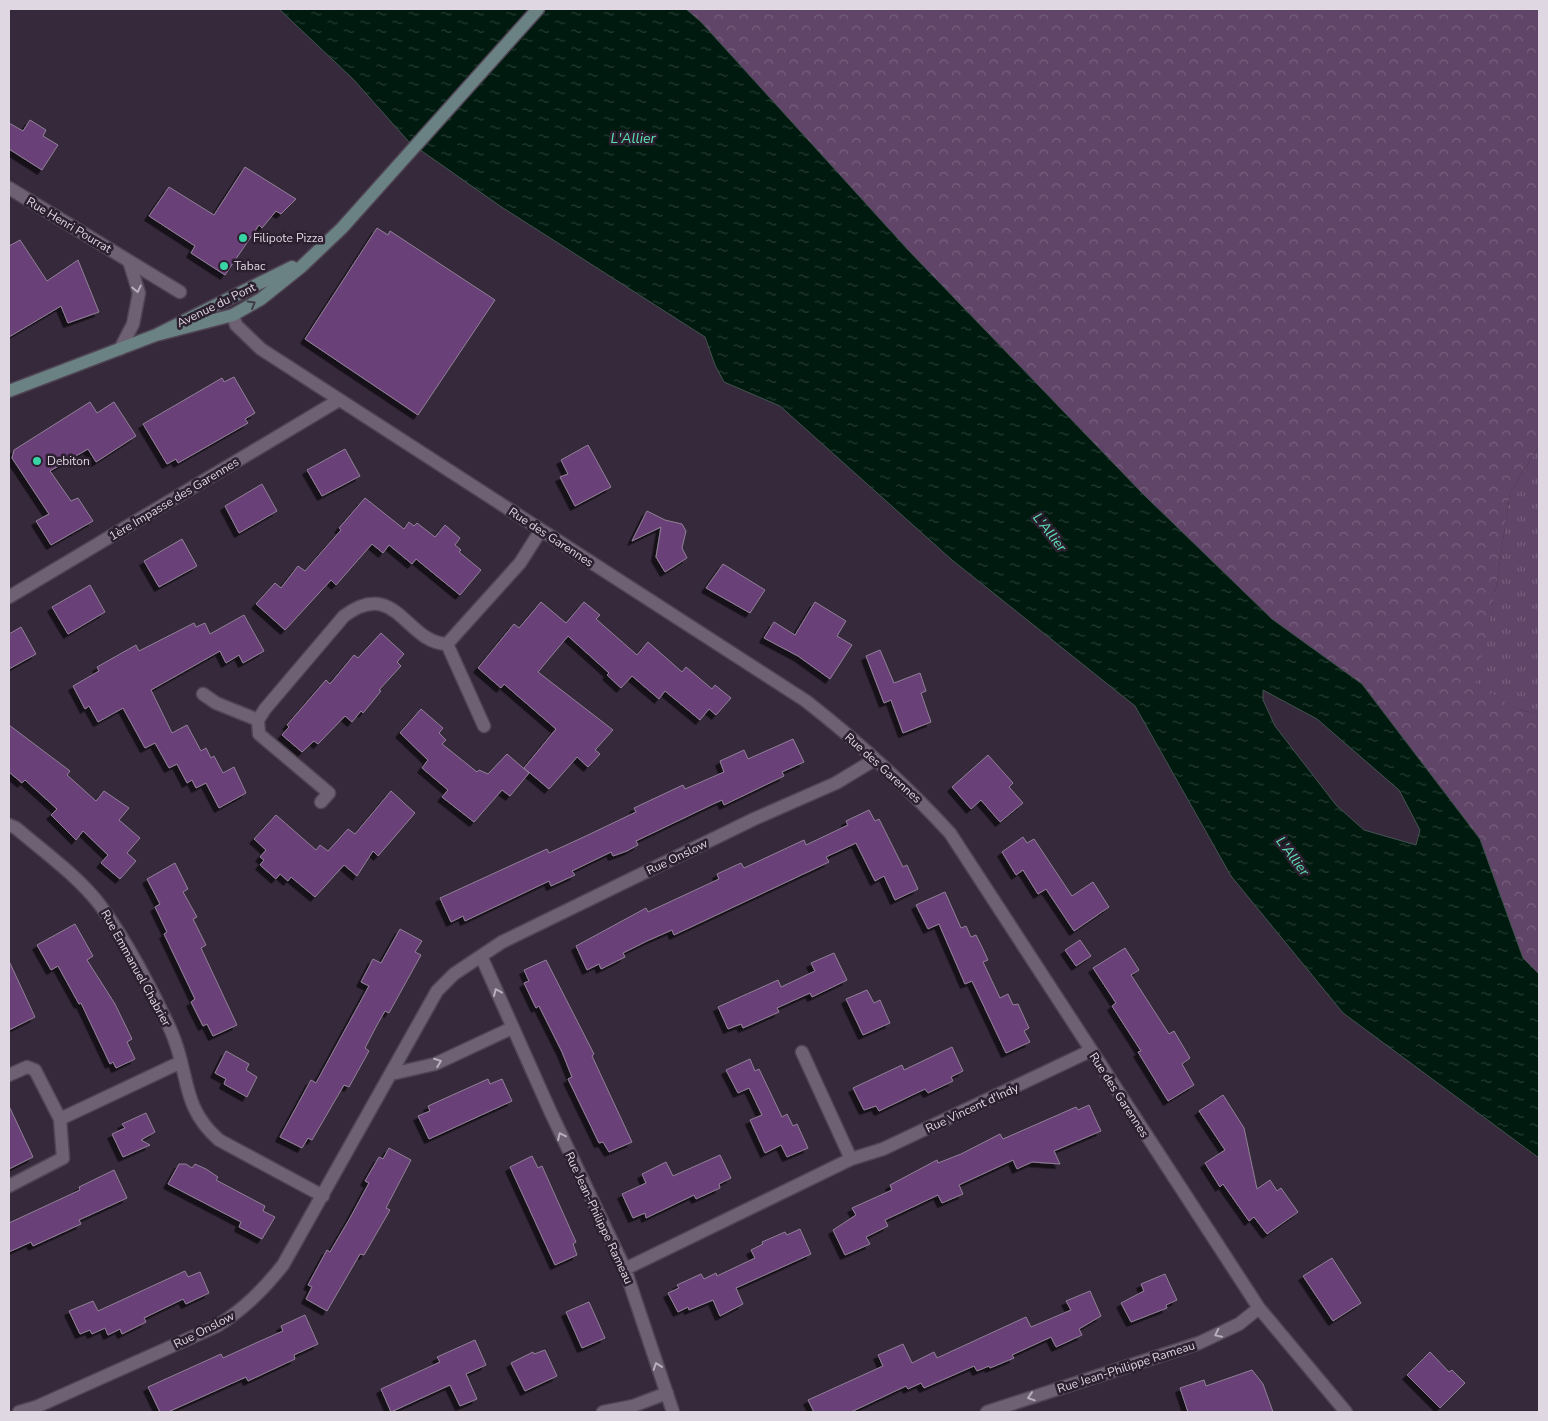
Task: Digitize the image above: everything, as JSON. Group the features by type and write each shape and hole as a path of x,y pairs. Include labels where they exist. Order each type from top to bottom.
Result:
{"main road":[{"path":"342,228 538,9"},
{"name":"Avenue du Pont","path":"156,335 233,315 274,288 342,228"},
{"name":"Avenue du Pont","path":"9,391 156,335 295,265 342,228"}],"street":[{"name":"Rue Henri Pourrat","path":"9,188 180,292"},
{"path":"120,349 134,324 139,293 128,261"},
{"name":"Rue des Garennes","path":"233,315 236,326 261,349 806,701 914,794 950,833 1013,928 1090,1051 1259,1308 1346,1412"},
{"name":"1ère Impasse des Garennes","path":"9,597 339,400"},
{"path":"320,802 329,794 259,734 258,720 344,616 356,607 380,603 394,609 437,644 447,644 520,563 541,530"},
{"path":"447,644 484,726"},
{"path":"203,694 216,703 258,720"},
{"name":"Rue Onslow","path":"19,1412 38,1410 217,1326 243,1310 283,1265 437,990 454,974 502,942 754,819 836,783 874,760"},
{"name":"Rue Emmanuel Chabrier","path":"9,825 16,828 100,904 172,1033 181,1062 186,1090 200,1120 209,1131 219,1140 323,1196"},
{"path":"391,1074 435,1064 512,1028 481,956"},
{"name":"Rue Jean-Philippe Rameau","path":"512,1028 625,1269 673,1412"},
{"name":"Rue Vincent d'Indy","path":"625,1269 851,1159 883,1149 1090,1051"},
{"path":"802,1052 851,1159"},
{"path":"60,1119 181,1062"},
{"path":"9,1075 27,1067 35,1070 60,1119 63,1158 9,1186"},
{"name":"Rue Jean-Philippe Rameau","path":"987,1412 1199,1343 1238,1324 1259,1308"},
{"path":"603,1412 633,1406 667,1393"}],"green space":[{"path":"686,9 1539,9 1539,446 1510,493 1496,588 1476,683 1515,708 1539,715 1539,974 1523,958 1480,839 1362,684 1272,619 1143,494 909,251 701,22"},
{"path":"1539,446 1539,715 1515,708 1475,683 1496,588 1510,493"}],"water":[{"name":"L'Allier","path":"279,9 686,9 701,22 909,251 1143,494 1272,619 1362,684 1480,839 1523,958 1539,974 1539,1158 1343,1013 1231,876 1135,706 952,560 780,406 724,382 715,365 705,337 500,206 409,142 353,79","holes":["1263,690 1317,719 1399,790 1420,830 1416,845 1364,830 1336,805 1275,726 1263,700"]}],"building":[{"path":"30,120 46,130 43,136 58,145 42,170 9,149 9,123 23,131"},
{"path":"245,167 296,199 281,214 276,211 262,228 259,225 225,275 191,253 195,246 149,216 169,187 214,215"},
{"path":"377,228 388,235 390,231 495,300 418,415 305,339"},
{"path":"20,240 47,281 78,260 99,312 68,323 61,306 9,337 9,246"},
{"path":"234,377 255,413 245,419 248,423 178,463 176,459 167,464 143,424 222,378 224,382"},
{"path":"90,402 97,413 114,402 136,436 96,462 88,449 50,471 71,501 78,498 93,521 51,545 36,521 49,514 12,458 14,450"},
{"path":"588,445 611,487 575,506 560,477 568,474 561,460"},
{"path":"345,449 360,476 322,496 307,470"},
{"path":"262,484 277,511 239,533 225,506"},
{"path":"365,498 404,529 409,522 414,526 417,523 435,537 445,525 460,538 455,545 461,550 459,552 481,570 460,595 416,559 412,564 389,545 383,553 372,544 336,585 331,580 285,630 256,604 275,583 281,588 298,566 305,571 341,530 339,528"},
{"path":"647,511 665,520 682,524 686,531 682,548 687,558 665,572 656,557 661,527 632,541"},
{"path":"182,539 197,566 159,587 144,561"},
{"path":"723,564 765,590 750,613 706,588"},
{"path":"90,585 105,612 68,634 52,607"},
{"path":"541,602 566,623 584,602 600,615 596,619 637,655 648,642 682,672 686,667 712,689 715,685 731,698 716,715 709,709 700,720 665,691 659,699 632,676 621,688 607,675 609,673 568,636 538,672 613,730 595,750 600,754 588,767 577,757 549,789 524,768 556,729 504,684 501,688 478,668 514,624 519,628"},
{"path":"815,602 846,621 837,636 852,645 830,679 798,656 764,638 774,622 795,635"},
{"path":"244,615 264,651 243,663 239,655 226,663 220,651 151,690 172,733 187,725 201,751 206,748 211,758 214,756 223,773 234,767 246,793 219,808 206,783 196,788 192,780 187,783 177,764 169,768 155,743 145,748 123,708 98,722 89,706 85,709 73,686 99,671 97,667 136,645 139,651 194,623 196,627 205,623 210,634"},
{"path":"21,627 36,654 9,669 9,634"},
{"path":"381,633 404,654 397,662 401,666 379,690 381,691 363,713 361,711 352,722 345,716 318,744 314,741 302,752 282,735 289,727 287,725 326,680 330,684 354,655 358,658"},
{"path":"880,650 894,683 920,673 926,691 921,693 931,722 903,733 891,700 884,703 866,656"},
{"path":"421,709 443,728 439,733 446,740 442,744 477,772 479,770 488,774 507,754 529,773 510,796 502,790 474,822 442,797 448,790 422,768 428,760 400,733"},
{"path":"9,725 70,771 67,775 96,801 104,791 129,808 119,820 140,838 127,853 136,861 120,879 101,863 108,855 83,831 76,840 51,815 57,809 25,780 22,783 9,772"},
{"path":"793,739 804,762 782,772 784,776 724,805 722,800 711,805 636,841 638,845 627,851 613,856 611,852 572,871 575,875 551,886 549,881 465,921 463,916 451,922 440,898 547,849 549,853 588,835 636,812 634,808 683,785 685,789 724,772 720,761 744,750 748,759"},
{"path":"988,755 1013,783 1009,787 1023,803 1000,822 981,800 971,809 952,787"},
{"path":"391,791 415,813 378,856 373,851 357,876 344,865 315,897 291,877 288,881 280,874 276,879 260,865 264,860 260,857 266,850 254,839 276,815 316,850 320,845 328,851 348,829 355,834"},
{"path":"869,810 875,821 879,819 903,867 907,865 918,889 895,900 884,876 875,881 856,843 826,857 829,862 674,935 672,930 647,941 623,953 625,957 601,969 599,964 587,970 576,946 646,908 648,912 719,879 717,874 741,863 744,868 804,840 806,845 848,825 846,821"},
{"path":"1023,837 1027,843 1034,839 1072,896 1093,882 1109,907 1074,931 1046,889 1038,894 1023,870 1016,875 1002,852"},
{"path":"175,863 188,889 183,892 197,917 193,919 206,945 201,948 237,1025 213,1036 207,1024 203,1026 191,1002 195,999 164,934 167,932 155,907 160,904 147,879"},
{"path":"945,892 961,928 966,926 971,937 976,935 988,960 983,962 1000,998 1008,994 1013,1005 1018,1004 1029,1028 1024,1031 1030,1042 1006,1053 972,981 965,984 939,924 928,929 916,905"},
{"path":"75,924 93,956 87,960 115,1004 132,1039 127,1042 135,1059 116,1068 113,1062 110,1064 81,1003 79,1004 58,966 51,970 37,945"},
{"path":"400,929 422,941 415,952 421,955 389,1013 385,1011 377,1025 365,1048 369,1051 349,1087 344,1085 312,1140 308,1138 302,1148 280,1137 311,1080 316,1083 369,986 361,982 373,959 381,963"},
{"path":"1080,940 1091,956 1076,966 1065,950"},
{"path":"1125,948 1139,970 1131,975 1169,1034 1174,1031 1190,1058 1182,1064 1194,1085 1168,1101 1138,1052 1141,1051 1112,1006 1116,1003 1093,968"},
{"path":"834,953 847,980 812,997 810,993 777,1008 779,1012 743,1028 741,1024 728,1029 718,1007 778,980 781,987 815,971 811,963"},
{"path":"546,960 594,1054 592,1056 632,1142 609,1152 603,1142 599,1143 568,1079 572,1077 562,1052 539,1006 536,1008 524,983 529,981 524,970"},
{"path":"9,961 35,1017 9,1030"},
{"path":"867,990 874,1003 880,1000 890,1023 863,1035 846,999"},
{"path":"952,1047 963,1071 951,1077 953,1081 928,1093 925,1089 879,1111 876,1106 864,1110 853,1088 902,1065 904,1070"},
{"path":"226,1051 249,1064 246,1070 257,1077 247,1097 224,1084 226,1079 215,1073"},
{"path":"750,1059 755,1071 759,1069 782,1117 787,1114 793,1126 797,1124 808,1148 787,1157 781,1145 765,1153 750,1120 762,1115 749,1088 738,1093 726,1070"},
{"path":"488,1079 490,1084 502,1079 512,1101 429,1139 418,1116 430,1111 428,1106"},
{"path":"1223,1095 1244,1128 1257,1189 1270,1180 1277,1191 1281,1188 1298,1212 1267,1234 1254,1217 1249,1221 1223,1184 1220,1187 1205,1163 1225,1150 1199,1111"},
{"path":"1089,1105 1101,1131 1054,1151 1060,1164 1032,1162 1017,1169 1013,1160 959,1185 963,1194 942,1203 938,1195 885,1220 888,1226 866,1237 870,1244 845,1255 833,1230 856,1215 852,1208 892,1190 890,1185 937,1160 938,1163 961,1154 1000,1134 1003,1139 1076,1107 1078,1110"},
{"path":"9,1106 33,1157 9,1169"},
{"path":"146,1113 155,1132 141,1140 150,1145 123,1157 112,1134 125,1128 122,1124"},
{"path":"389,1148 411,1160 386,1208 390,1210 364,1255 360,1254 327,1311 306,1299 312,1287 308,1285 327,1250 330,1252 350,1218 369,1183 365,1181 379,1157 383,1159"},
{"path":"720,1155 731,1178 719,1184 720,1188 696,1199 694,1195 646,1218 645,1213 633,1218 622,1194 646,1183 642,1174 666,1162 673,1176"},
{"path":"532,1156 538,1168 542,1166 576,1242 573,1244 577,1255 555,1265 510,1167"},
{"path":"179,1164 186,1164 192,1168 195,1164 206,1169 218,1177 216,1180 265,1206 263,1211 275,1217 262,1239 239,1227 241,1222 168,1184"},
{"path":"114,1170 127,1198 79,1220 81,1224 33,1246 31,1242 9,1252 9,1223 80,1190 79,1187"},
{"path":"800,1229 811,1254 736,1288 743,1304 720,1316 713,1300 689,1310 688,1307 678,1312 668,1293 679,1288 677,1285 701,1274 704,1279 716,1273 717,1276 755,1258 751,1250 763,1244 762,1242 785,1232 787,1235"},
{"path":"1332,1258 1361,1303 1333,1321 1303,1276"},
{"path":"185,1271 188,1277 200,1272 209,1293 186,1304 183,1299 144,1318 146,1322 122,1334 120,1329 108,1335 105,1328 92,1334 90,1330 80,1334 69,1311 93,1301 98,1311"},
{"path":"1165,1274 1177,1300 1166,1305 1167,1308 1131,1322 1121,1303 1144,1291 1141,1284"},
{"path":"1090,1291 1101,1316 1079,1329 1082,1335 1056,1347 1051,1337 1012,1355 1014,1358 990,1368 989,1366 977,1371 974,1366 924,1388 921,1383 908,1389 906,1386 851,1412 814,1412 808,1400 883,1366 878,1355 903,1344 912,1363 934,1352 937,1358 1026,1317 1031,1327 1071,1310 1066,1301"},
{"path":"589,1302 605,1338 582,1348 566,1312"},
{"path":"305,1315 318,1344 294,1355 295,1359 248,1381 246,1377 168,1412 160,1412 148,1387 221,1354 223,1358 283,1331 281,1326"},
{"path":"475,1340 486,1365 466,1374 477,1399 460,1406 450,1385 391,1412 381,1389 440,1362 437,1357"},
{"path":"545,1350 557,1376 525,1391 511,1363 533,1352 534,1354"},
{"path":"1430,1352 1449,1372 1452,1370 1465,1383 1440,1408 1407,1375"},
{"path":"1252,1370 1263,1384 1273,1412 1188,1412 1180,1388 1204,1380 1206,1386"}],"place":[{"name":"Filipote Pizza","path":"243,238"},
{"name":"Tabac","path":"224,266"},
{"name":"Debiton","path":"37,461"}]}
